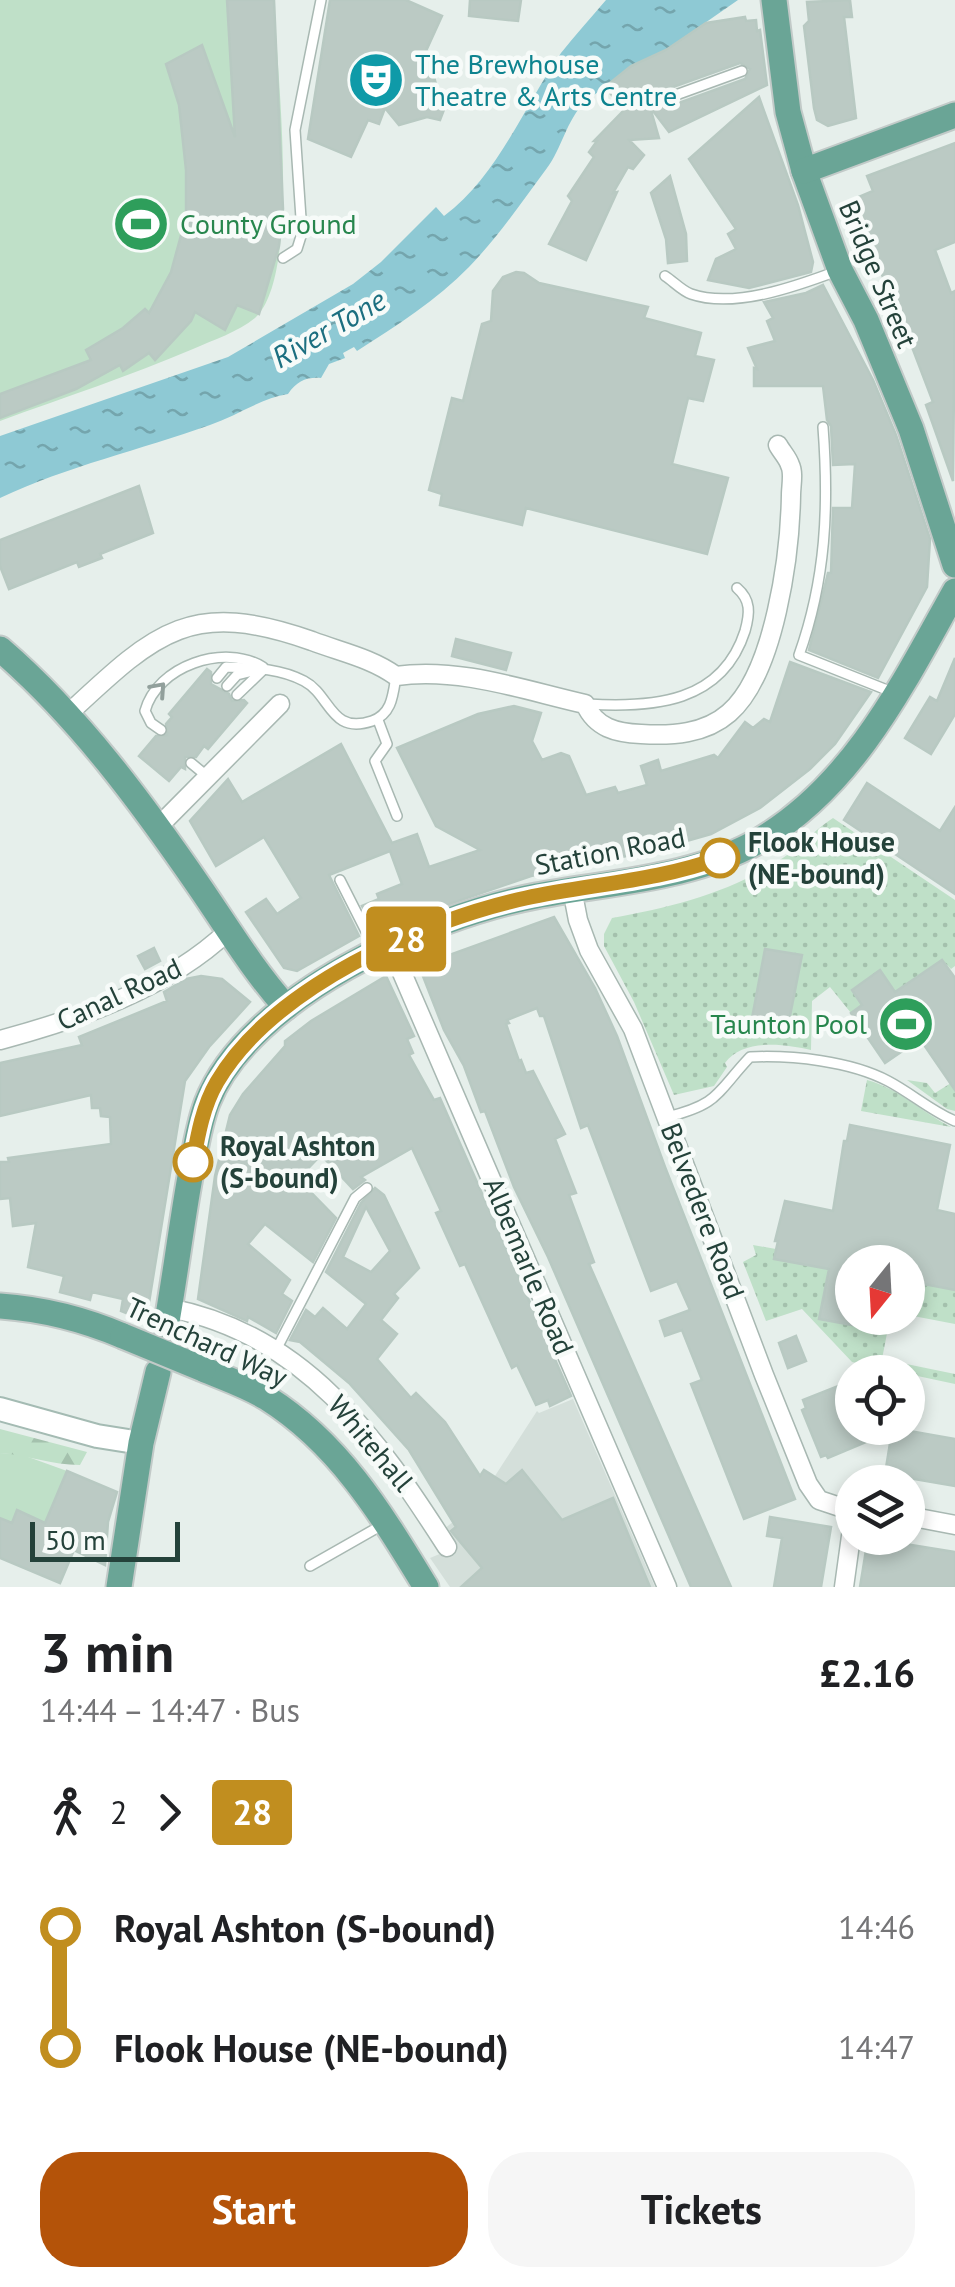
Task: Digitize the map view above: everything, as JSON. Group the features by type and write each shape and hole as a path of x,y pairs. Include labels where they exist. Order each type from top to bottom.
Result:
{"main road":[{"name":"Bridge Street","path":"774,0 774,66 804,171 840,270 866,320 911,430 955,565"},
{"path":"804,171 955,115"},
{"name":"Station Road","path":"168,1317 179,1236 205,1108 217,1082 248,1040 330,975 384,948 514,901 693,868 742,850 764,837 802,809 840,772 897,695 955,591"},
{"path":"0,649 68,714 157,828 248,962 286,1007"},
{"name":"Trenchard Way","path":"0,1306 31,1308 82,1320 264,1396 297,1419 346,1466 426,1587"},
{"path":"119,1587 141,1442 158,1372"}],"street":[{"path":"68,714 144,649 175,630 204,622 266,625 378,663 396,676 425,672 466,676 585,704 591,718 608,730 664,735 703,729 729,713 749,688 766,647 786,570 792,467 778,445"},
{"path":"157,828 280,704"},
{"name":"Belvedere Road","path":"572,890 590,950 634,1029 808,1484 819,1500 835,1509"},
{"name":"Canal Road","path":"0,1040 55,1026 132,992 190,962 228,930"},
{"name":"Albemarle Road","path":"384,948 667,1587"},
{"name":"Whitehall","path":"168,1317 211,1317 276,1350 335,1397 371,1434 447,1547"},
{"path":"0,1409 97,1436 141,1442"},
{"path":"925,1519 955,1525"},
{"path":"844,1587 848,1555"}],"lane":[{"path":"282,258 297,249 302,234 294,130 321,0"},
{"path":"662,100 742,71"},
{"path":"665,276 690,294 730,298 765,294 840,270"},
{"path":"823,428 827,483 825,547 814,611 799,655 897,695"},
{"path":"585,704 664,702 692,693 718,677 738,651 750,612 746,596 737,588"},
{"path":"161,730 145,711 151,695 171,676 202,660 234,657 253,661 308,683 332,714 346,724 378,720 393,701 396,676"},
{"path":"217,678 226,667 265,668"},
{"path":"228,686 237,675 265,668"},
{"path":"237,695 265,668"},
{"path":"378,720 387,744 376,761 397,816"},
{"path":"193,760 210,775"},
{"path":"340,880 384,948"},
{"path":"667,1117 717,1098 750,1057 785,1056 883,1078 955,1121"},
{"path":"276,1350 354,1198 367,1188"},
{"path":"310,1566 387,1523"}],"shaded area":[{"path":"573,1399 655,1587 450,1587 430,1558 454,1548 444,1529 478,1502 537,1411"}],"green space":[{"name":"County Ground","path":"0,0 234,0 245,33 276,33 283,183 277,265 269,297 255,318 233,332 169,359 0,421"},
{"path":"833,818 955,900 955,966 951,969 942,960 895,992 880,971 852,989 862,1005 851,1013 830,987 812,1001 811,1050 753,1046 725,1063 727,1067 714,1086 674,1095 634,1002 604,946 604,934 612,918 682,903 749,878 790,853","holes":["766,949 801,956 750,1029"]},
{"path":"867,1080 890,1089 951,1127 861,1111"},
{"path":"907,1080 927,1083 935,1093 951,1083 955,1111 947,1109"},
{"path":"753,1245 776,1249 775,1259 829,1269 819,1319 835,1322 835,1335 887,1335 883,1355 845,1355 802,1309 766,1321 743,1262 756,1255"},
{"path":"925,1284 955,1290 955,1324 925,1318"},
{"path":"925,1368 955,1374 955,1384 925,1378"},
{"path":"0,1429 87,1452 80,1465 0,1453"},
{"path":"0,1453 20,1454 67,1471 39,1536 32,1517 18,1511 12,1523 0,1518"}],"water":[{"name":"River Tone","path":"606,0 738,0 666,50 633,65 585,102 547,168 469,267 401,322 357,351 354,347 343,353 345,358 329,364 321,378 302,381 288,394 210,425 78,467 0,498 0,436 228,357 353,284 436,207 444,216 463,200 495,161 561,53"}],"building":[{"path":"227,0 274,0 283,209 279,246 259,314 237,305 225,330 195,312 155,360 149,353 123,371 120,365 76,389 0,418 0,394 91,360 86,350 123,328 145,309 149,313 171,272 186,217 179,105 166,64 202,45 235,137"},
{"name":"The Brewhouse Theatre & Arts Centre","path":"330,0 406,0 442,16 426,51 437,56 432,68 438,93 448,99 440,120 427,117 399,125 385,108 379,124 368,120 351,157 308,139"},
{"path":"470,0 521,0 518,21 469,16"},
{"path":"850,0 852,17 844,17 856,118 828,126 817,120 814,108 804,26 809,21 807,2"},
{"path":"745,17 746,21 756,20 767,85 669,132 650,107 659,138 629,140 644,155 633,169 628,167 613,193 617,192 586,260 549,244 572,201 568,196 594,157 589,152 594,141 624,110 605,87 631,66 666,50 706,23","holes":["740,63 750,69 745,79 665,108 655,104 659,92"]},
{"path":"759,97 798,205 813,262 811,272 749,288 708,280 716,259 736,249 728,234 736,229 689,159"},
{"path":"955,143 955,242 935,250 951,293 955,291 953,481 926,405 933,402 904,326 901,327 880,269 868,274 840,205 873,191 867,176"},
{"path":"670,176 686,234 687,261 668,263 666,239 651,193"},
{"path":"516,272 539,283 648,307 644,318 701,333 695,356 714,360 703,401 688,398 672,464 728,478 707,554 526,508 522,525 440,505 442,494 429,490 452,398 463,401 482,324 491,321 493,291 503,277"},
{"path":"823,285 873,380 896,435 930,539 927,587 878,678 809,650 831,573 833,508 852,508 855,464 833,465 823,386 754,386 754,368 757,369 748,348 775,341 767,321 773,318 764,302"},
{"path":"139,486 153,533 100,554 102,558 79,567 77,562 9,589 0,566 0,540"},
{"path":"456,639 511,653 506,670 452,656"},
{"path":"955,658 955,714 931,754 905,738 930,697 937,701"},
{"path":"790,662 871,692 835,744 760,808 711,834 531,876 374,930 362,906 379,899 377,894 402,884 390,851 329,875 359,936 297,971 284,968 246,912 266,899 277,914 301,898 264,837 216,866 190,821 228,779 242,802 341,744 392,843 417,834 429,867 480,850 436,826 397,748 478,714 514,706 541,713 532,741 542,760 561,753 569,756 586,795 615,787 618,793 647,785 641,766 658,760 661,771 714,755 718,758 745,722 753,728 764,719 770,722"},
{"path":"207,669 211,672 211,684 229,694 232,701 247,703 208,749 204,746 196,757 185,757 185,769 181,767 169,781 139,756 156,736 167,735 166,724 172,717 169,714"},
{"path":"867,783 940,831 955,807 955,894 844,820"},
{"path":"554,917 595,988 617,1036 795,1499 744,1519 691,1384 702,1380 682,1330 665,1336 660,1321 690,1310 677,1281 651,1291 588,1125 581,1128 544,1016 540,1016 537,1008 507,1020 519,1061 526,1073 533,1071 565,1134 555,1139 576,1193 569,1195 594,1262 589,1264 731,1587 691,1587 419,966"},
{"path":"154,948 160,961 145,969 138,956"},
{"path":"765,949 802,955 786,1036 750,1029"},
{"name":"Taunton Pool","path":"942,960 955,978 955,1090 920,1039 885,1063 851,1013 862,1005 852,990 880,970 895,992"},
{"path":"386,976 414,1036 407,1039 413,1053 409,1055 434,1100 440,1098 571,1396 550,1406 548,1400 536,1405 517,1365 512,1368 465,1264 460,1266 436,1213 441,1211 412,1148 361,1177 365,1180 353,1189 321,1155 298,1179 336,1218 313,1262 265,1224 248,1244 290,1280 282,1294 292,1301 276,1333 248,1317 247,1321 198,1299 215,1176 230,1115 285,1041"},
{"path":"186,979 222,979 250,1002 209,1047 185,1081 146,1321 121,1311 123,1299 92,1292 90,1300 60,1292 64,1276 28,1267 36,1223 13,1226 10,1198 0,1199 0,1162 111,1144 110,1117 101,1116 100,1108 92,1108 91,1095 0,1116 0,1063 82,1045 79,1037 167,1001 164,992"},
{"path":"850,1125 950,1145 937,1210 955,1214 955,1290 925,1284 925,1245 835,1245 835,1322 819,1319 829,1269 774,1259 785,1201 833,1211"},
{"path":"375,1188 384,1195 419,1268 394,1294 398,1298 381,1320 397,1334 377,1359 411,1398 416,1393 445,1422 480,1476 484,1470 506,1484 522,1470 562,1520 613,1498 650,1587 461,1587 482,1568 451,1531 456,1527 409,1450 349,1383 300,1342 290,1340 306,1310 315,1317 323,1308 347,1329 366,1304 326,1272 361,1203","holes":["366,1207 390,1251 371,1272 343,1257"]},
{"path":"796,1336 806,1361 788,1368 779,1343"},
{"path":"835,1387 835,1445 859,1445 828,1458 821,1457 802,1410 806,1408 803,1400"},
{"path":"925,1434 955,1439 955,1486 925,1481 925,1465 886,1465 890,1445 925,1445"},
{"path":"67,1471 117,1492 108,1522 105,1565 74,1550 60,1583 0,1558 0,1518 12,1523 17,1510 45,1523"},
{"path":"770,1517 831,1527 821,1587 774,1587 782,1538 767,1536"},
{"path":"925,1547 955,1552 955,1587 860,1587 865,1555 925,1555"}],"bus line":[{"name":"28","path":"193,1162 205,1108 226,1068 248,1040 330,975 390,945 523,898 643,879 720,858"}],"place":[{"name":"The Brewhouse Theatre & Arts Centre","path":"376,80"},
{"name":"County Ground","path":"141,224"},
{"name":"Flook House (NE-bound)","path":"720,858"},
{"name":"Taunton Pool","path":"906,1024"},
{"name":"Royal Ashton (S-bound)","path":"193,1162"}]}
